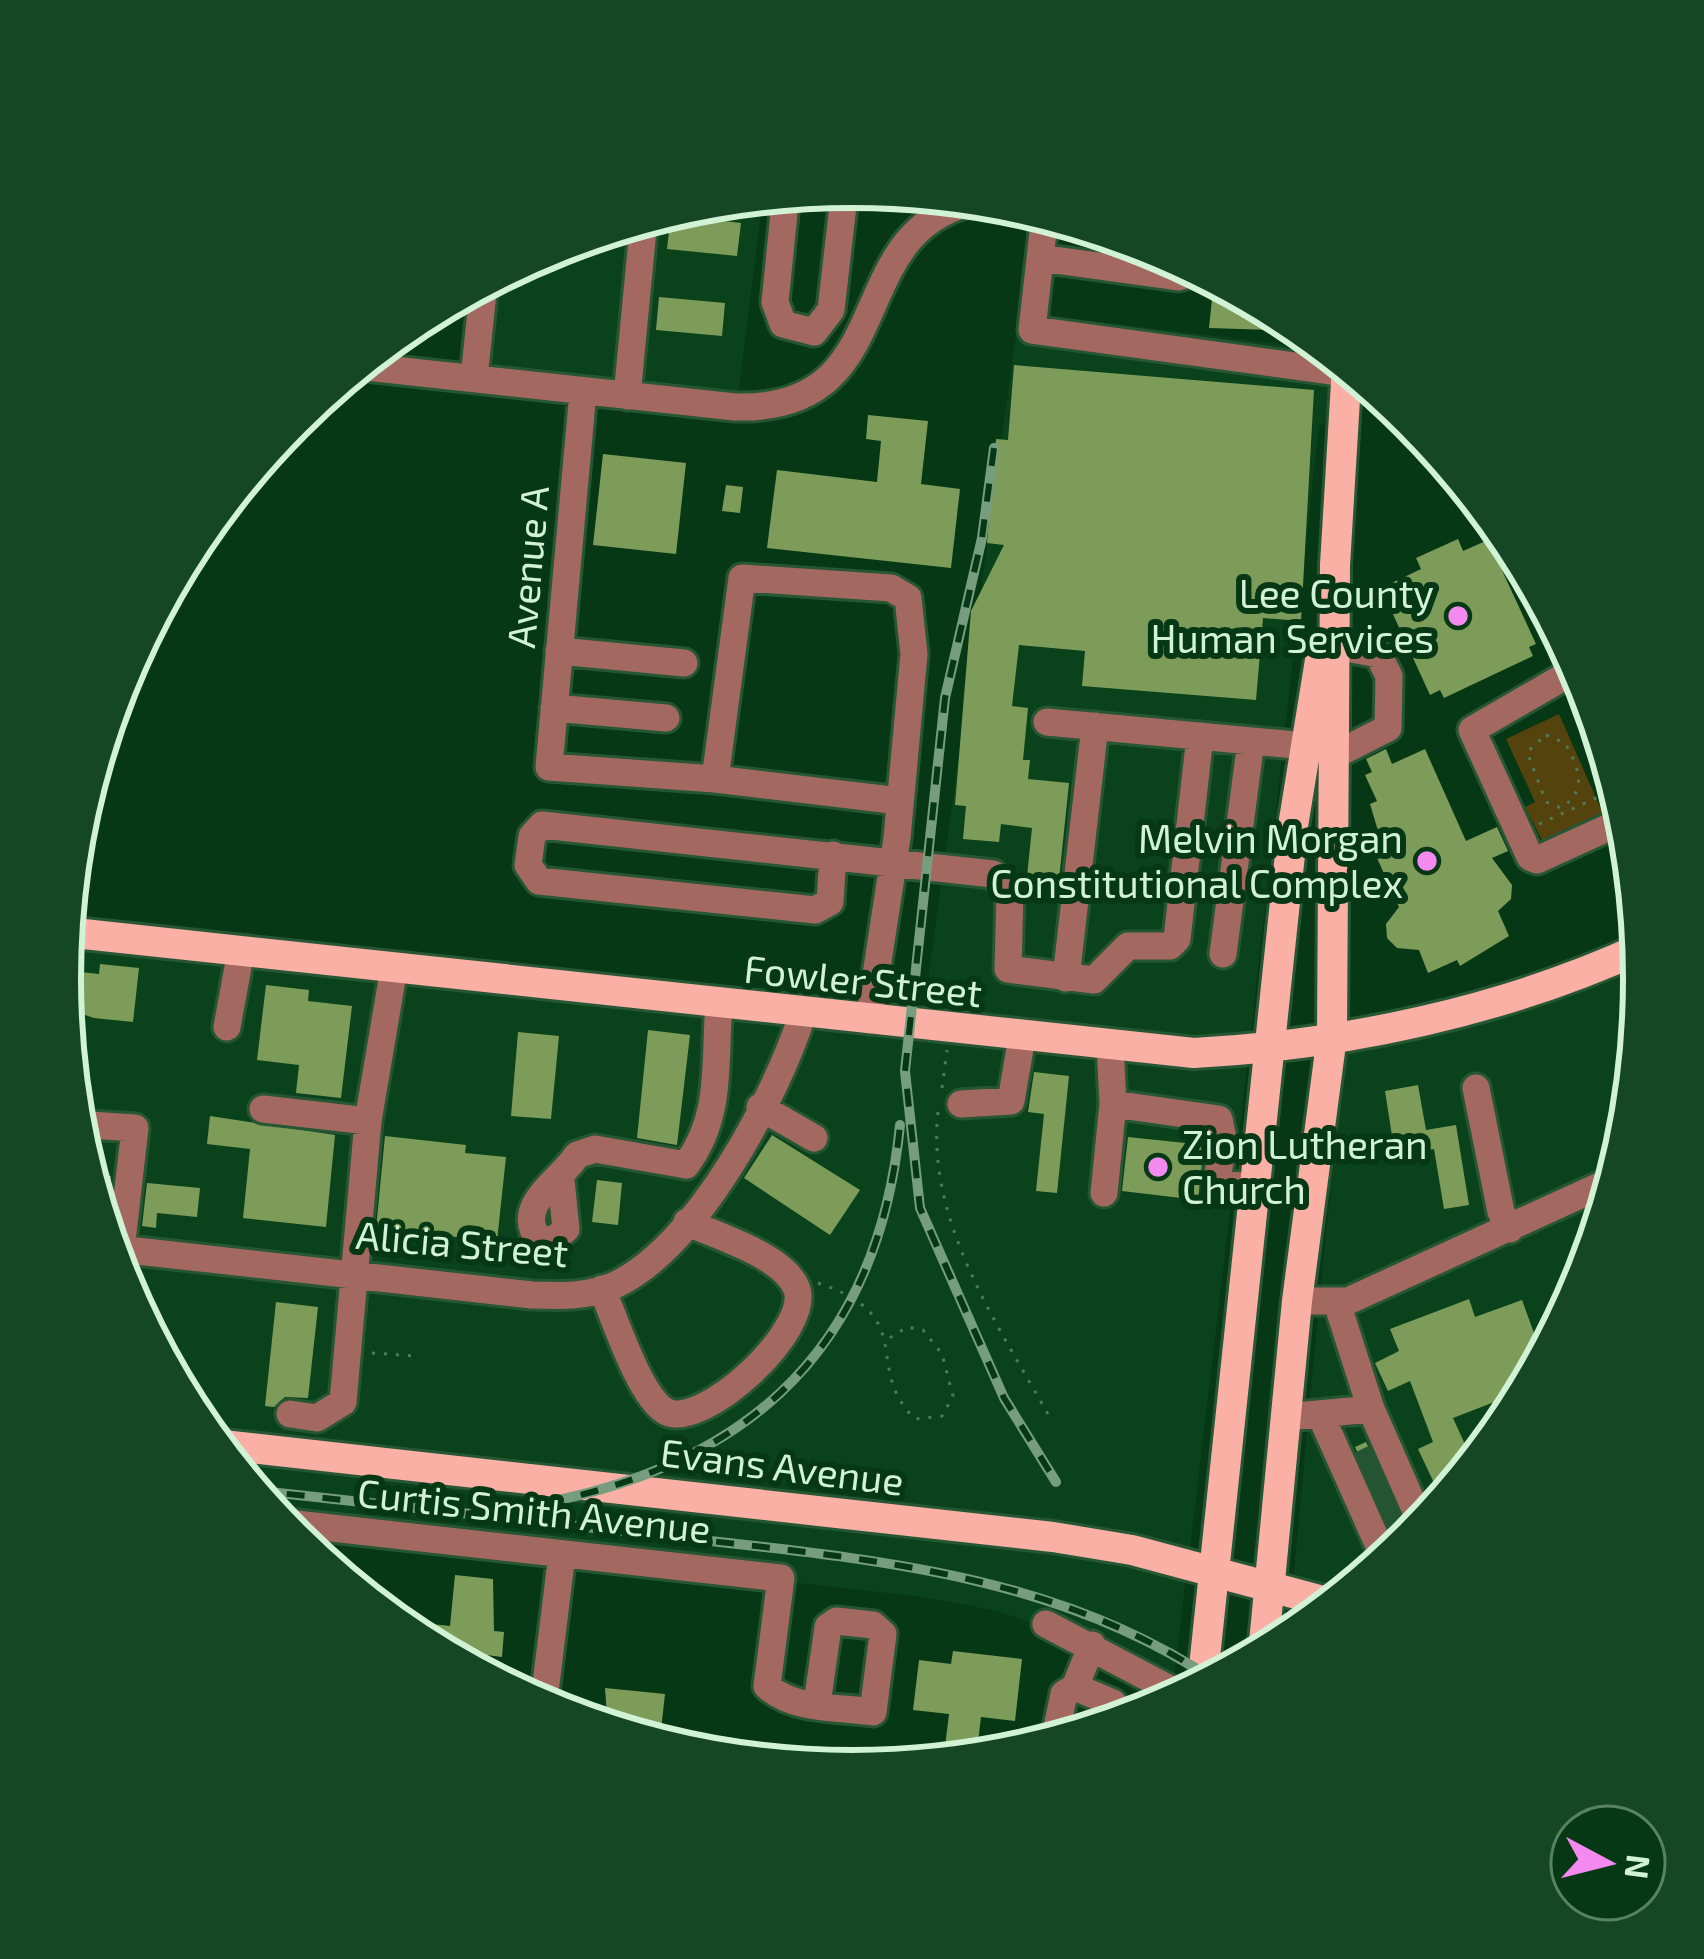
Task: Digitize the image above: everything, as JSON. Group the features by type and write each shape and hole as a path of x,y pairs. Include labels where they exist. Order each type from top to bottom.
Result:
{"main road":[{"path":"1266,1630 1298,1301 1332,1036 1335,565 1342,420 1348,390"},
{"path":"1204,1665 1306,746 1335,565"},
{"path":"1306,746 1319,750 1326,766 1323,920 1333,951"},
{"name":"Fowler Street","path":"83,934 1194,1053 1271,1048 1467,1009 1622,955"},
{"name":"Evans Avenue","path":"238,1447 1053,1537 1132,1550 1311,1598"}],"street":[{"path":"784,212 775,302 783,324 814,332 831,310 843,208"},
{"path":"382,369 760,408 808,394 844,365 896,252 929,213"},
{"path":"1043,233 1032,330 1322,369"},
{"path":"627,396 642,238"},
{"path":"1040,257 1165,275"},
{"path":"473,378 482,304"},
{"name":"Avenue A","path":"584,392 549,766 716,779"},
{"path":"869,1020 894,862 914,654 908,598 891,588 742,578 716,779 899,801"},
{"path":"1336,646 1378,654 1390,676 1388,728 1337,754"},
{"path":"559,652 684,663"},
{"path":"1561,678 1472,730 1530,857 1538,860 1608,828"},
{"path":"554,708 666,718"},
{"path":"1047,722 1306,746"},
{"path":"1066,978 1095,726"},
{"path":"833,855 830,902 815,910 539,881 528,866 532,836 542,825 833,855 993,874 1010,893 1008,969 1094,980 1128,946 1170,946 1177,940 1200,736"},
{"path":"1223,954 1251,741"},
{"path":"227,1027 241,951"},
{"path":"290,1414 317,1418 343,1402 350,1274 368,1121 394,968"},
{"path":"686,1165 702,1144 718,1091 718,1004"},
{"name":"Alicia Street","path":"131,1251 564,1297 602,1289 650,1261 687,1222 760,1107 803,1013"},
{"path":"951,1095 1011,1101 1022,1037"},
{"path":"1104,1193 1113,1104 1110,1045"},
{"path":"1476,1088 1501,1212 1510,1228"},
{"path":"1113,1104 1219,1119 1223,1138 1216,1183 1256,1187"},
{"path":"760,1107 814,1138"},
{"path":"263,1109 368,1121"},
{"path":"95,1125 135,1128 120,1220"},
{"path":"561,1180 577,1155 595,1149 686,1165 713,1186"},
{"path":"1298,1301 1337,1303 1594,1189"},
{"path":"602,1289 645,1385 663,1410 677,1415 716,1400 782,1344 798,1314 800,1292 788,1273 687,1222"},
{"path":"1337,1303 1371,1409 1384,1499"},
{"path":"1286,1418 1371,1409"},
{"path":"1321,1416 1384,1499"},
{"name":"Curtis Smith Avenue","path":"307,1525 781,1578 767,1686 781,1700 817,1704"},
{"path":"546,1687 562,1554"},
{"path":"1046,1624 1163,1685"},
{"path":"1058,1722 1064,1694 1075,1688 1092,1646"},
{"path":"1075,1688 1113,1705"}],"path":[{"path":"1546,735 1564,743 1580,775 1577,792 1566,808 1546,802 1532,773 1527,752 1546,735"},
{"path":"1532,826 1600,795"},
{"path":"951,1030 951,1095 935,1138 947,1209 983,1300 1049,1416"},
{"path":"788,1273 854,1295 869,1306 887,1339 898,1402 915,1419 942,1416 953,1396 942,1354 923,1330 907,1327 887,1339"},
{"path":"346,1351 416,1356"}],"shaded area":[{"path":"761,214 738,398 639,388 653,235"},
{"path":"631,241 617,385 485,370 493,298 557,267"},
{"path":"1019,312 1290,345 1335,379 1330,420 1319,426 1250,1040 1194,1043 923,1017"},
{"path":"1559,714 1604,816 1543,842 1525,807 1535,802 1506,739"},
{"path":"82,944 789,1021 730,1141 704,1181 642,1254 608,1277 563,1287 127,1240 107,1179 88,1080"},
{"path":"1622,965 1616,1080 1598,1176 1345,1292 1320,1294 1345,1043"},
{"path":"811,1024 1248,1060 1189,1556 232,1437 184,1365 135,1260 413,1291 638,1283"},
{"path":"1590,1201 1543,1321 1493,1408 1432,1488 1322,1590 1293,1583 1318,1314"},
{"path":"247,1458 1052,1547 1186,1576 1174,1680 1157,1687 1038,1625 993,1610 923,1597 311,1528"}],"building":[{"path":"718,220 741,223 737,256 667,249 669,231"},
{"path":"659,297 725,303 722,336 656,330"},
{"path":"1212,298 1267,330 1209,328"},
{"path":"1014,365 1314,390 1301,621 1263,618 1256,700 1082,686 1085,651 1019,645 1012,706 1028,708 1023,760 1030,760 1028,779 1069,783 1058,889 1026,886 1032,828 1001,824 999,842 963,839 966,806 955,805 971,611 1004,545 987,543 996,439 1008,440"},
{"path":"868,415 928,421 921,484 960,489 951,568 767,548 777,470 877,482 881,441 866,439"},
{"path":"603,454 686,463 676,554 593,545"},
{"path":"726,485 743,487 740,513 722,511"},
{"name":"Lee County Human Services","path":"1458,539 1463,551 1486,541 1536,644 1529,647 1533,656 1444,698 1440,690 1430,695 1381,588 1421,569 1416,558"},
{"name":"Melvin Morgan Constitutional Complex","path":"1386,749 1392,764 1425,749 1466,841 1497,827 1508,851 1492,858 1512,885 1511,899 1498,911 1509,936 1460,966 1457,960 1428,973 1419,950 1397,948 1387,938 1386,924 1399,907 1377,858 1385,854 1370,804 1377,801 1365,775 1372,772 1366,759"},
{"path":"100,964 139,968 133,1022 82,1014 81,972 99,974"},
{"path":"266,985 309,990 308,1001 352,1006 341,1098 296,1093 299,1065 257,1060"},
{"path":"648,1030 690,1035 677,1145 637,1138"},
{"path":"518,1032 559,1036 551,1119 511,1116"},
{"path":"1034,1072 1069,1076 1057,1193 1036,1191 1044,1114 1028,1112"},
{"path":"1418,1085 1426,1130 1456,1125 1469,1205 1444,1209 1434,1149 1395,1155 1385,1091"},
{"path":"210,1116 335,1135 326,1227 243,1218 250,1149 207,1144"},
{"path":"772,1135 860,1190 830,1235 744,1178"},
{"path":"385,1136 466,1145 465,1153 506,1157 497,1241 376,1229"},
{"name":"Zion Lutheran Church","path":"1128,1137 1204,1145 1198,1200 1122,1191"},
{"path":"597,1180 622,1183 618,1225 592,1222"},
{"path":"147,1183 200,1188 197,1217 157,1213 156,1228 142,1226"},
{"path":"1469,1299 1475,1317 1522,1300 1535,1336 1498,1401 1453,1418 1466,1446 1435,1485 1418,1449 1433,1442 1410,1381 1388,1391 1375,1363 1399,1351 1390,1329"},
{"path":"276,1302 318,1307 308,1398 285,1397 274,1407 265,1406"},
{"path":"1366,1442 1402,1520 1394,1528 1355,1447"},
{"path":"455,1575 493,1579 494,1631 504,1632 502,1657 479,1654 428,1624 450,1626"},
{"path":"953,1651 1022,1659 1015,1721 981,1717 978,1740 945,1745 949,1714 913,1710 919,1660 951,1664"},
{"path":"605,1688 665,1694 661,1726 607,1711"}],"tunnel":[{"path":"1356,1467 1375,1458"},
{"path":"1366,1488 1385,1479"},
{"path":"1376,1508 1395,1499"},
{"path":"1386,1529 1400,1521"}],"railway":[{"path":"994,448 982,538 945,698 905,1071 920,1208 1004,1398 1056,1482"},
{"path":"510,1509 590,1492 663,1468 726,1435 781,1392 826,1341 861,1279 886,1208 900,1125"},
{"path":"277,1493 809,1552 950,1575 1086,1614 1196,1669"}],"place":[{"name":"Lee County Human Services","path":"1458,616"},
{"name":"Melvin Morgan Constitutional Complex","path":"1427,861"},
{"name":"Zion Lutheran Church","path":"1158,1167"}]}
